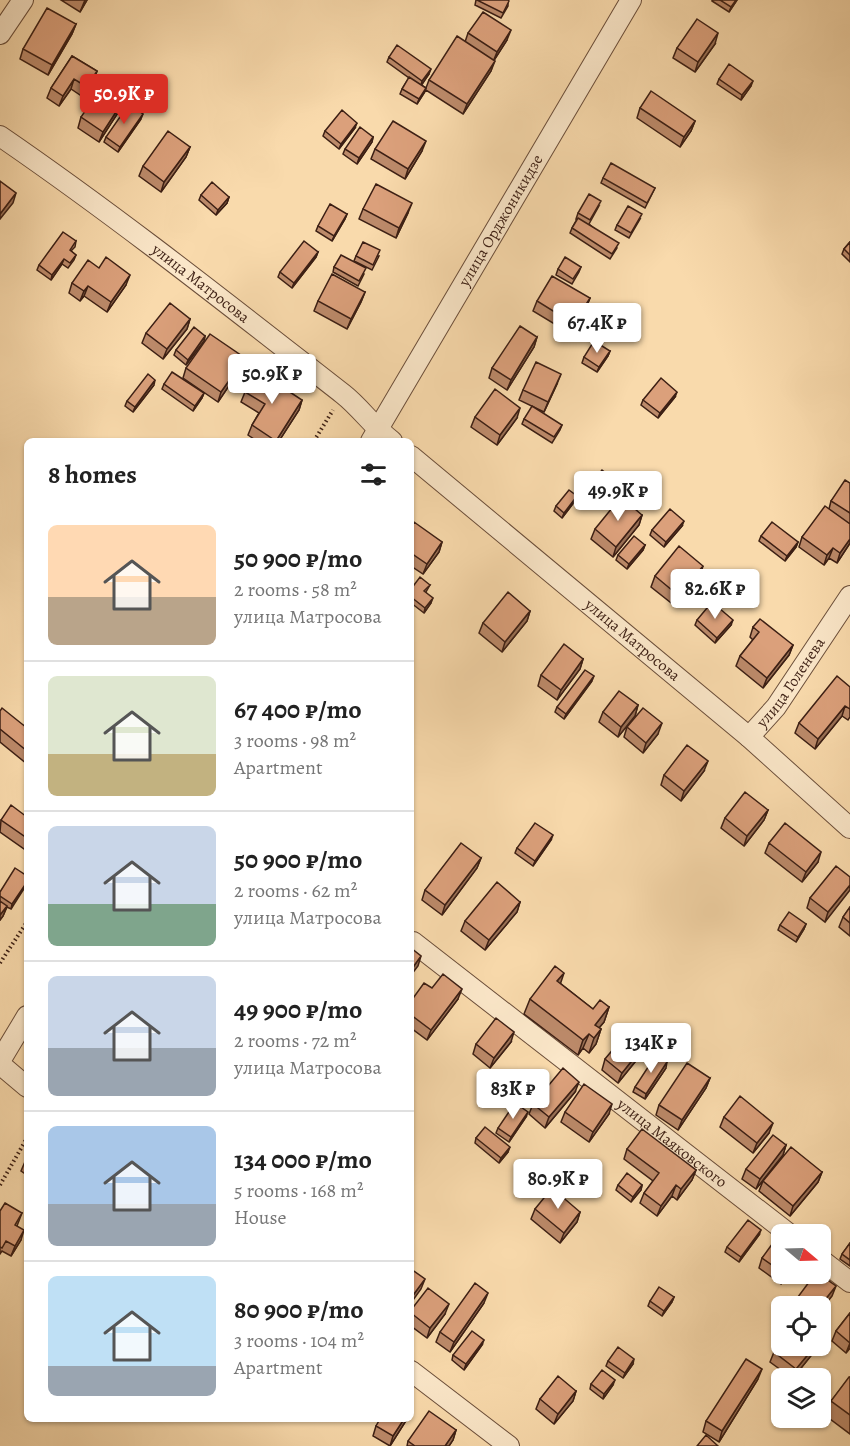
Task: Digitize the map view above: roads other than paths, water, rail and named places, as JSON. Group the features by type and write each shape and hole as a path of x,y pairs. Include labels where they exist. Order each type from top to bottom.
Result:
{"street":[{"path":"0,34 23,0"},
{"name":"улица Орджоникидзе","path":"380,437 631,0"},
{"name":"улица Матросова","path":"0,136 116,219 343,393 380,437"},
{"name":"улица Матросова","path":"414,458 749,737 850,828"},
{"name":"улица Голенева","path":"749,737 776,707 850,596"},
{"name":"улица Маяковского","path":"414,944 776,1224"},
{"path":"24,1021 0,1063 24,1084"},
{"path":"831,1267 850,1282"},
{"path":"414,1373 509,1446"}]}
